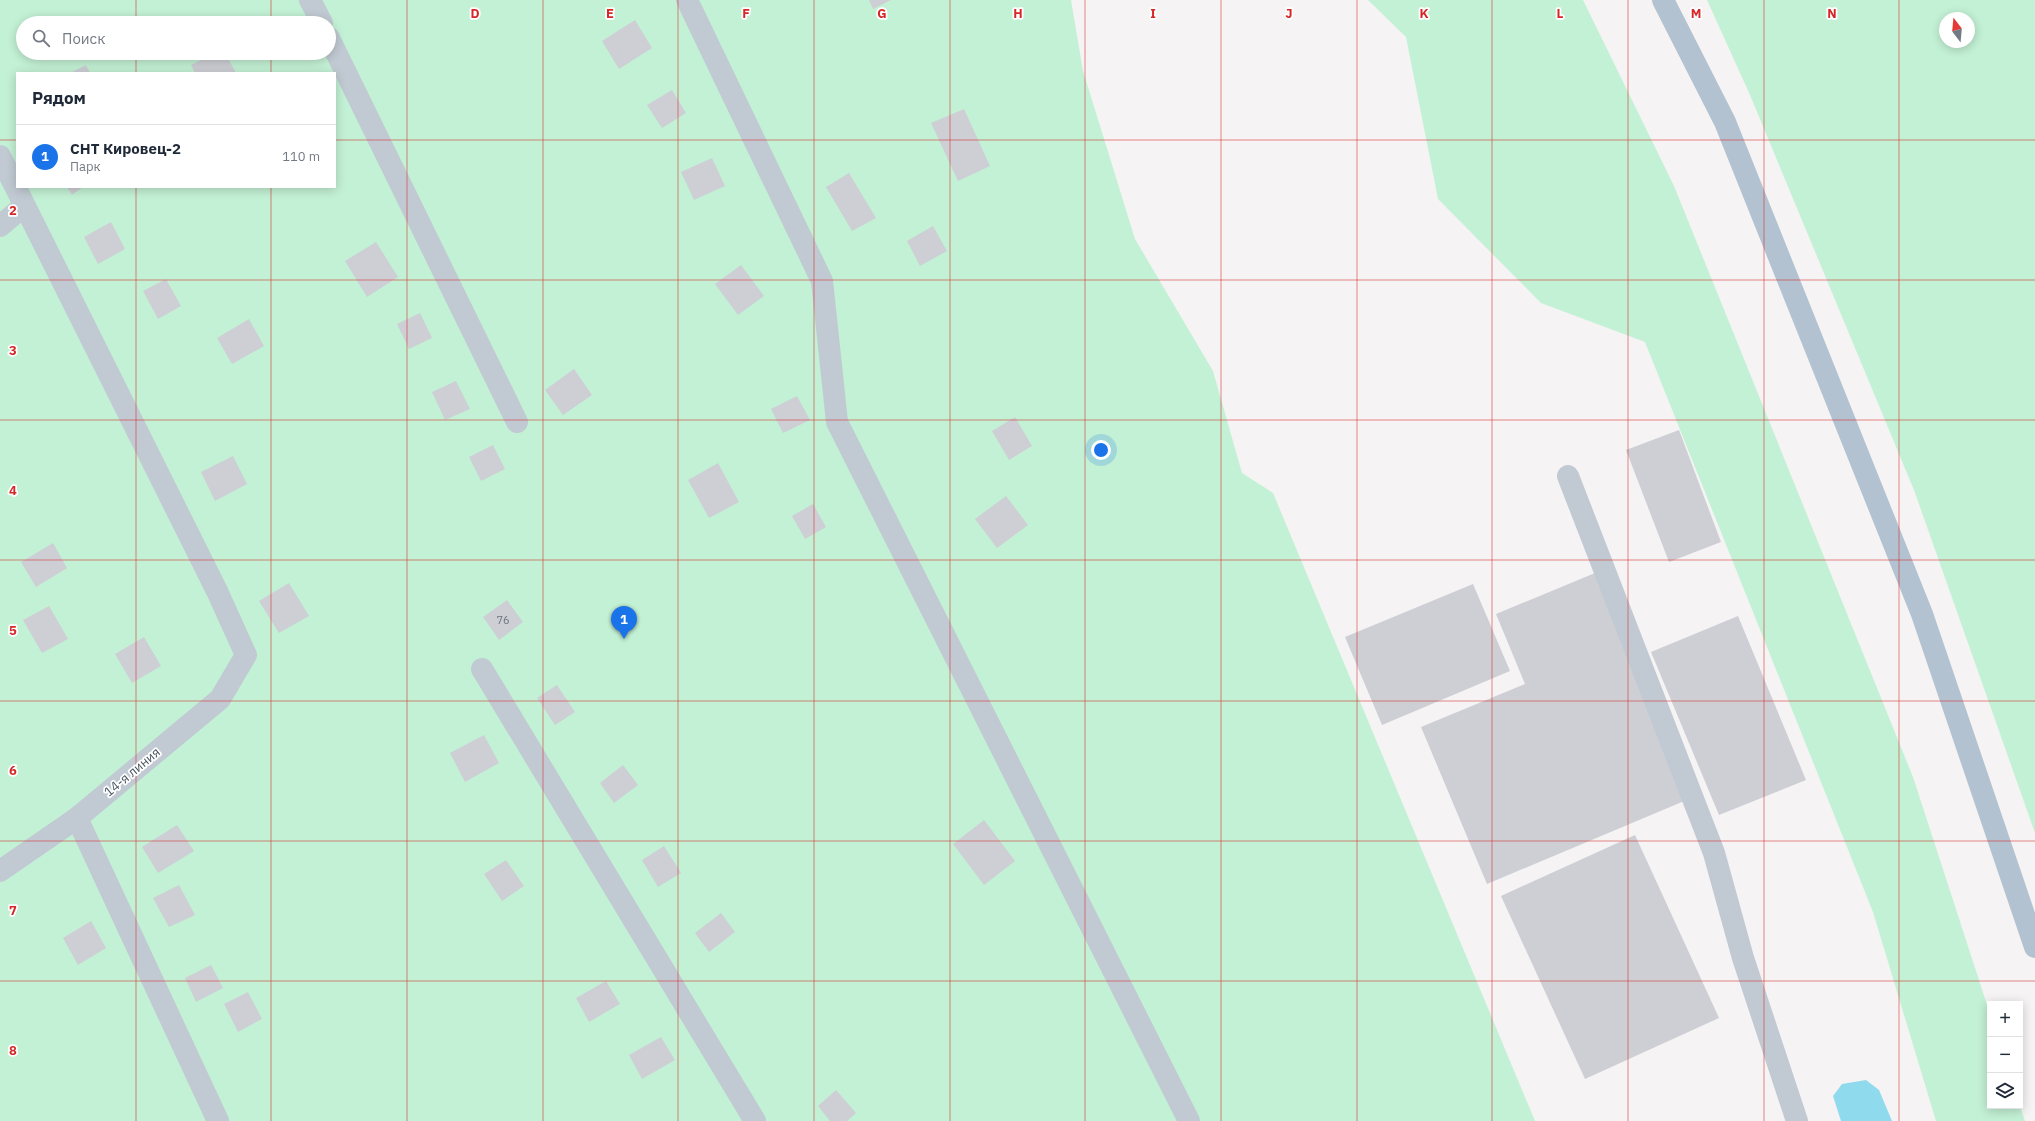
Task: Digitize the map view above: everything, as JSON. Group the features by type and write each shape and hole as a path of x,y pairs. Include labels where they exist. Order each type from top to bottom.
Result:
{"main road":[{"path":"1663,0 1725,122 1919,607 2035,947"}],"street":[{"path":"310,0 318,16"},
{"path":"687,0 822,281 837,422 1189,1121"},
{"path":"336,52 517,422"},
{"path":"0,156 24,206 0,226"},
{"name":"14-я линия","path":"0,871 77,818 220,699 246,655 217,591 24,206"},
{"path":"1568,476 1714,853 1743,958 1797,1121"},
{"path":"482,669 755,1121"},
{"path":"77,818 218,1121"}],"green space":[{"path":"0,0 1071,0 1083,71 1135,239 1213,371 1242,473 1273,493 1535,1121 0,1121"},
{"path":"1368,0 1583,0 1674,186 1913,777 1987,1005 1987,1109 2021,1109 2025,1121 1936,1121 1873,912 1645,342 1541,303 1438,199 1406,37"},
{"path":"1707,0 2035,0 2035,833 1914,490 1750,95"}],"water":[{"path":"1866,1080 1879,1090 1892,1121 1841,1121 1833,1096 1842,1084"}],"building":[{"path":"869,0 891,0 873,9"},
{"path":"635,20 652,48 619,69 602,41"},
{"path":"201,60 229,60 235,72 194,72 191,65"},
{"path":"86,65 90,72 72,72"},
{"path":"672,90 686,113 662,128 647,105"},
{"path":"964,109 990,166 958,181 931,123"},
{"path":"712,158 725,186 694,200 681,172"},
{"path":"849,173 876,218 852,231 826,187"},
{"path":"68,188 82,188 72,195"},
{"path":"111,222 125,249 98,264 84,237"},
{"path":"933,226 947,251 920,266 907,241"},
{"path":"376,242 398,277 367,297 345,261"},
{"path":"741,265 764,296 738,315 715,284"},
{"path":"166,279 181,306 158,319 143,291"},
{"path":"420,313 432,338 409,349 397,324"},
{"path":"249,319 264,346 232,364 217,338"},
{"path":"574,369 592,395 563,415 545,390"},
{"path":"456,381 470,409 445,420 432,392"},
{"path":"797,396 810,420 783,433 771,409"},
{"path":"1015,417 1032,446 1009,460 992,431"},
{"path":"1679,430 1721,542 1669,562 1626,450"},
{"path":"493,445 505,469 481,481 469,457"},
{"path":"233,456 247,484 215,501 201,472"},
{"path":"718,463 739,502 709,518 688,480"},
{"path":"1006,496 1028,525 997,548 975,519"},
{"path":"813,504 826,527 805,539 792,516"},
{"path":"53,543 67,568 36,587 21,562"},
{"path":"1595,573 1689,799 1487,884 1421,727 1525,684 1496,614"},
{"path":"289,583 309,616 279,633 259,601"},
{"path":"1473,584 1510,671 1382,725 1345,637"},
{"path":"507,600 523,622 499,640 483,617"},
{"path":"49,606 68,639 42,653 23,620"},
{"path":"1738,616 1806,780 1719,815 1651,652"},
{"path":"144,637 161,666 132,683 115,654"},
{"path":"557,685 575,712 555,725 537,698"},
{"path":"484,735 499,763 465,782 450,753"},
{"path":"623,765 638,785 614,803 600,783"},
{"path":"984,820 1015,861 984,885 953,844"},
{"path":"177,825 194,851 158,873 142,847"},
{"path":"1635,835 1719,1018 1585,1079 1501,896"},
{"path":"664,846 681,873 658,887 642,860"},
{"path":"506,860 524,886 502,901 484,874"},
{"path":"179,885 195,915 169,927 153,898"},
{"path":"721,913 735,932 709,952 695,933"},
{"path":"91,921 106,948 78,965 63,938"},
{"path":"211,965 223,988 196,1002 185,978"},
{"path":"606,981 620,1004 589,1022 576,998"},
{"path":"248,992 262,1019 238,1032 224,1004"},
{"path":"661,1037 675,1060 642,1079 629,1055"},
{"path":"836,1090 856,1113 847,1121 830,1121 818,1106"}],"place":[{"name":"СНТ Кировец-2","path":"624,639"}]}
